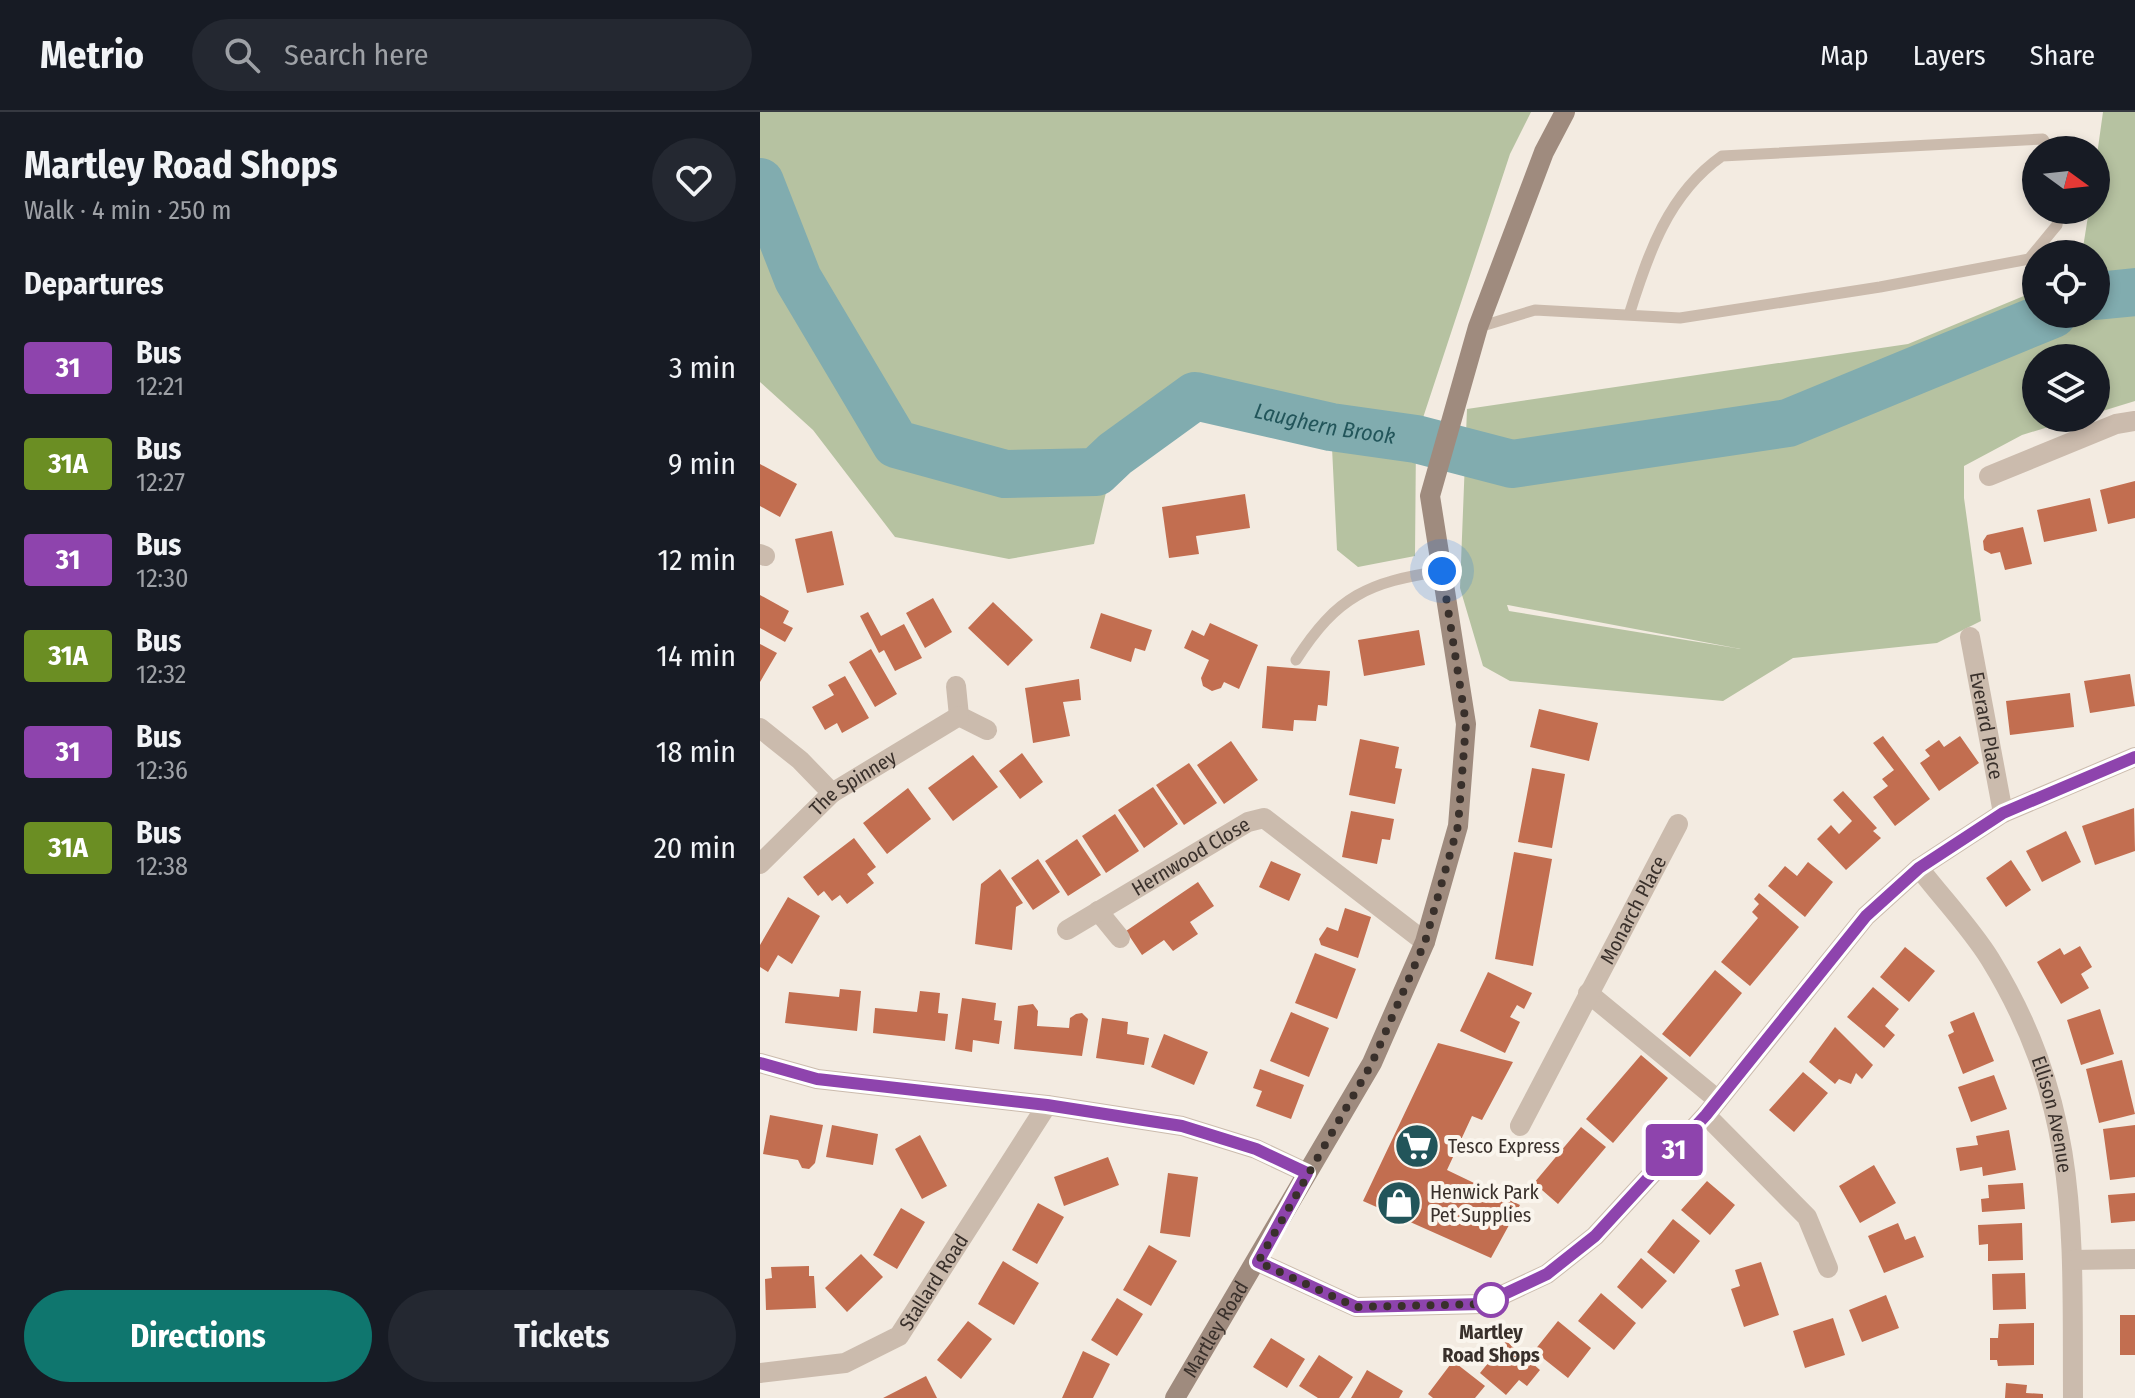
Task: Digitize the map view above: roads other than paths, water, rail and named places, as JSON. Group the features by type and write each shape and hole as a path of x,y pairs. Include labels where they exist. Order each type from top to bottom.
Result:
{"main road":[{"path":"1478,327 1544,152 1565,112"},
{"name":"Martley Road","path":"1175,1398 1258,1262 1372,1063 1425,942 1458,826 1466,724 1430,496 1478,327"}],"street":[{"path":"1989,476 2116,424 2135,421"},
{"name":"Everard Place","path":"1970,637 2003,813"},
{"path":"956,686 959,716 987,730"},
{"name":"The Spinney","path":"760,864 832,793 959,716"},
{"path":"760,728 800,760 832,793"},
{"path":"1258,1262 1356,1307 1483,1304 1547,1274 1595,1236 1712,1107 1866,916 1919,868 2003,813 2135,757"},
{"name":"Hernwood Close","path":"1067,930 1248,822 1264,818 1425,942"},
{"name":"Monarch Place","path":"1520,1126 1678,824"},
{"name":"Ellison Avenue","path":"1919,868 1989,958 2031,1037 2048,1080 2070,1190 2073,1398"},
{"path":"1098,911 1120,938"},
{"path":"1588,993 1712,1107 1807,1217 1828,1268"},
{"path":"760,1063 817,1079 1047,1105 1182,1126 1256,1149 1307,1173"},
{"name":"Stallard Road","path":"760,1373 845,1363 899,1336 1047,1105"},
{"path":"2072,1260 2135,1259"}],"lane":[{"path":"1629,315 1656,234 1698,173 1722,156 2022,140"},
{"path":"1478,327 1535,310 1680,318 1880,287 2029,259 2057,224"},
{"path":"1296,660 1317,628 1349,599 1385,583 1442,571"}],"waterway":[{"name":"Laughern Brook","path":"760,182 798,279 896,444 1005,474 1096,472 1115,454 1195,396 1331,427 1416,439 1512,464 1788,423 2022,327"},
{"name":"Laughern Brook","path":"2110,295 2135,292"}],"place":[{"name":"Tesco Express","path":"1417,1146"},
{"name":"Henwick Park Pet Supplies","path":"1399,1203"},
{"name":"Martley Road Shops","path":"1491,1300"}]}
